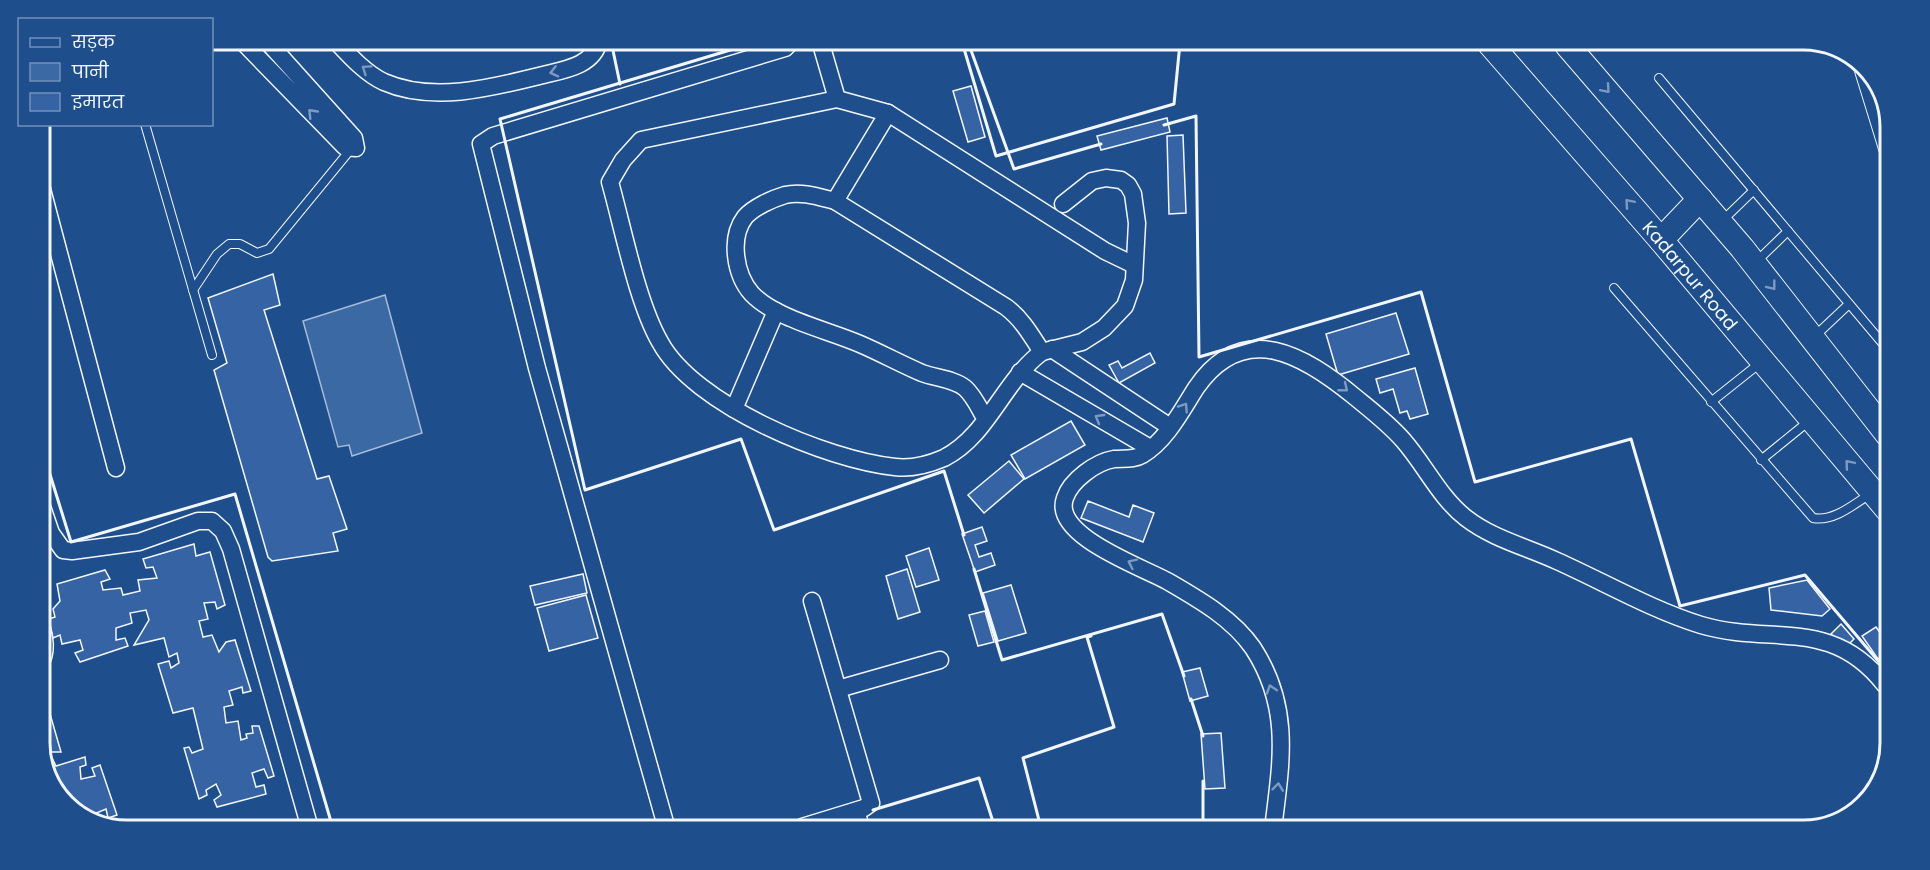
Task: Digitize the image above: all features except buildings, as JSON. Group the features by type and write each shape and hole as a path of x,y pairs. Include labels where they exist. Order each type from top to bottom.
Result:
{"street":[{"path":"251,50 345,147 356,148 354,138 275,50"},
{"path":"345,50 357,63 384,82 420,90 467,91 489,89 570,68 587,61 597,50"},
{"path":"664,820 537,368 481,144 493,136 586,110 745,58 777,50"},
{"path":"823,50 837,99"},
{"name":"Kadarpur Road","path":"1495,50 1661,240 1880,501"},
{"path":"1578,50 1755,264 1880,425"},
{"path":"1063,204 1092,181 1114,179 1128,185 1133,194 1137,223 1134,280 1125,306 1104,328 1082,342 1047,351 1020,372 986,418 957,450 925,464 895,467 854,458 754,422 692,378 673,360 660,342 639,282 610,182 623,160 641,140 837,99 888,113 1086,239 1134,265"},
{"path":"835,201 888,113"},
{"path":"986,418 972,395 960,384 922,373 858,343 776,311 753,295 741,276 735,247 744,219 753,210 786,195 801,194 835,201 1006,307 1019,317 1047,351 1170,427"},
{"path":"1661,240 1700,199"},
{"path":"50,219 116,468"},
{"path":"734,409 776,311"},
{"path":"1274,820 1283,746 1275,700 1265,670 1254,649 1227,619 1169,582 1101,550 1066,518 1064,498 1084,474 1097,464 1141,455 1150,448 1170,427 1206,375 1218,364 1244,352 1263,349 1296,357 1318,368 1387,423 1406,442 1455,509 1488,533 1701,625 1758,634 1811,636 1826,641 1862,661 1880,680"},
{"path":"1020,372 1150,448"},
{"path":"50,530 63,550 72,551 139,542 198,521 212,521 223,531 231,549 308,820"},
{"path":"812,601 870,799 868,807 826,820"},
{"path":"838,689 940,660"},
{"path":"856,811 859,820"}],"lane":[{"path":"1659,78 1880,341"},
{"path":"146,126 212,355"},
{"path":"193,290 217,254 229,244 240,244 257,253 268,249 351,149"},
{"path":"1720,222 1754,190"},
{"path":"1755,264 1788,231"},
{"path":"1614,288 1812,518 1821,520 1880,501"},
{"path":"1812,338 1849,304"},
{"path":"1711,402 1762,361"},
{"path":"1761,460 1811,419"}],"water":[{"path":"385,295 422,433 352,456 349,445 338,447 303,321"}],"wall":[{"path":"613,50 620,84"},
{"path":"730,50 500,119 585,490 741,439 774,530 944,471 964,535"},
{"path":"964,50 996,156 1174,104 1179,50"},
{"path":"971,50 1014,169 1101,144"},
{"path":"1164,125 1196,116 1199,357 1421,292 1475,482 1631,439 1680,606 1805,575 1880,663"},
{"path":"50,474 71,542 235,494 331,820"},
{"path":"974,569 1002,660 1162,614 1184,676"},
{"path":"1039,820 1023,758 1114,727 1087,637 1091,636"},
{"path":"1191,699 1203,736"},
{"path":"873,810 979,778 992,820"},
{"path":"1203,781 1203,820"}]}
